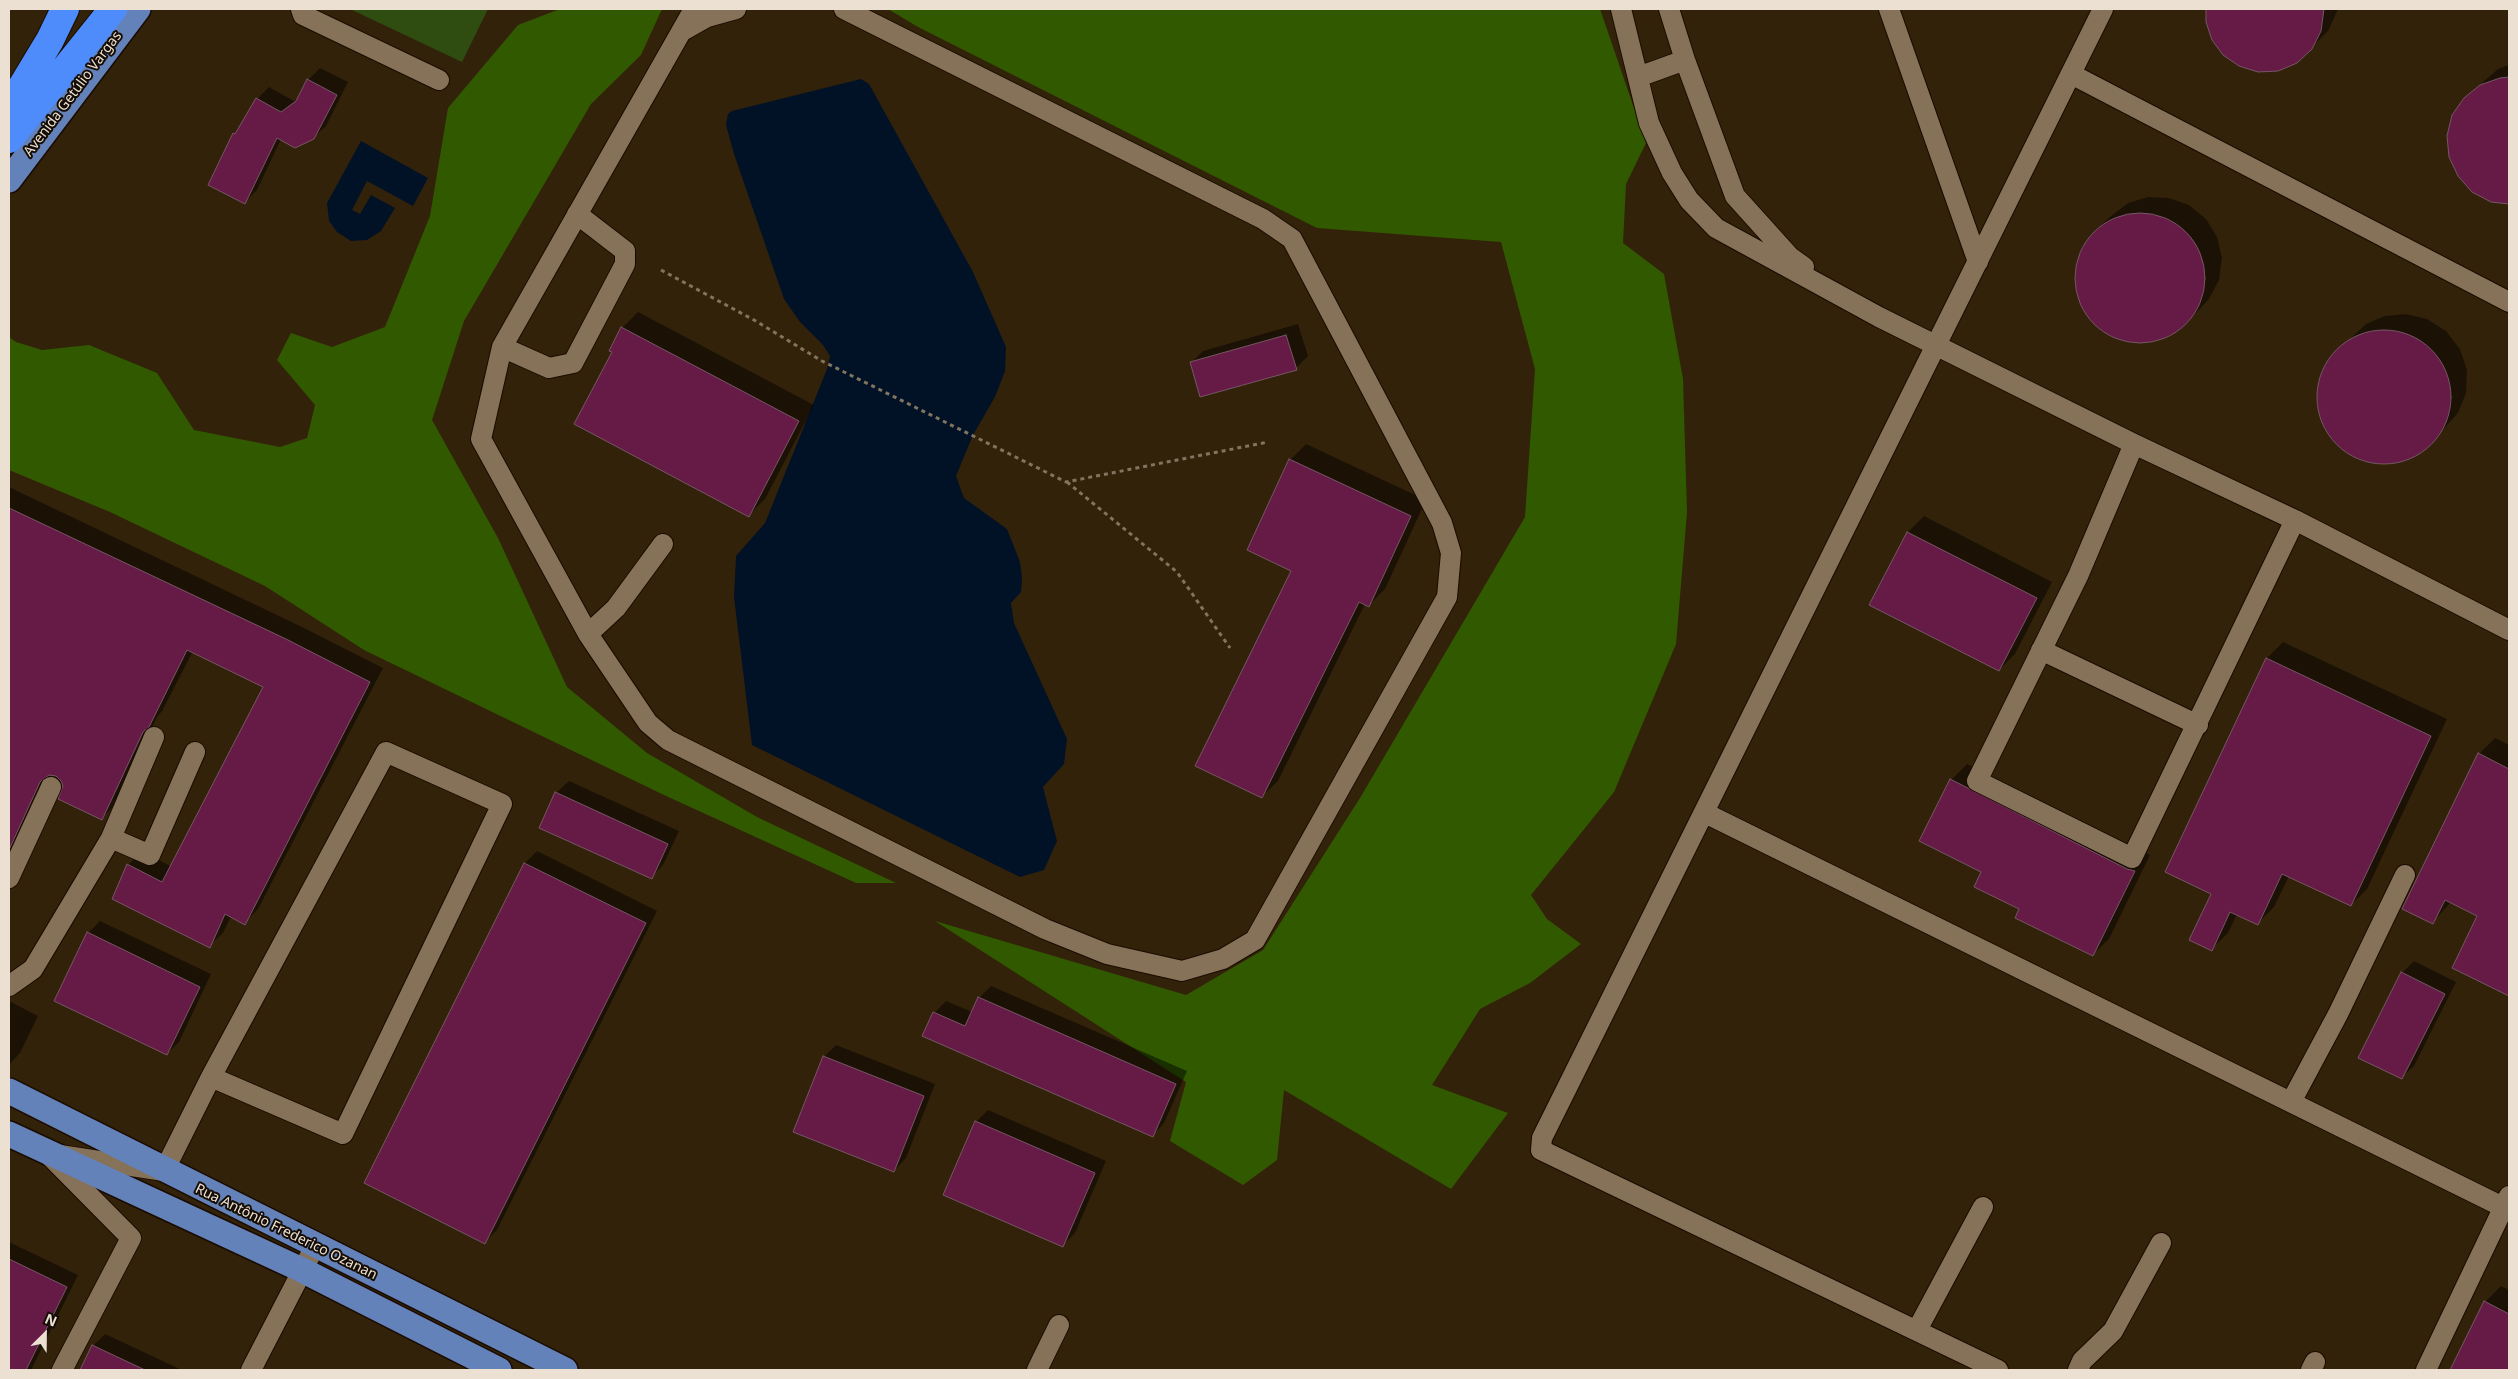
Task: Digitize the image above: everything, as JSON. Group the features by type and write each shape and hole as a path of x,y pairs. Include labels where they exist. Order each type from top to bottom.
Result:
{"highway":[{"path":"9,108 50,40 65,9"},
{"path":"9,139 113,9"}],"main road":[{"name":"Avenida Getúlio Vargas","path":"9,180 138,9"},
{"name":"Rua Antônio Frederico Ozanan","path":"9,1092 565,1370"},
{"name":"Rua Antônio Frederico Ozanan","path":"9,1134 302,1270 499,1370"}],"lane":[{"path":"301,9 303,15 439,80"},
{"path":"694,9 684,30 502,347 481,439 588,634 648,723 668,740 1045,929 1107,954 1182,971 1223,959 1254,940 1447,597 1451,552 1442,523 1292,239 1263,219 844,9"},
{"path":"684,30 707,16 736,9"},
{"path":"1621,9 1649,123 1672,173 1689,200 1716,228 1878,317 2134,444 2295,520 2509,630"},
{"path":"1669,9 1685,60 1734,196 1790,257 1878,317"},
{"path":"1889,9 1978,262"},
{"path":"1998,1370 1541,1150 1542,1138 2103,9"},
{"path":"1638,78 1685,60"},
{"path":"2071,74 2509,302"},
{"path":"502,347 548,368 573,363 625,264 625,251 578,214"},
{"path":"2134,444 2078,576 1977,781 2132,858 2295,520"},
{"path":"588,634 616,608 663,544"},
{"path":"2041,650 2198,724"},
{"path":"9,986 33,969 111,838 154,737"},
{"path":"111,838 150,855 194,752"},
{"path":"47,1153 164,1171 211,1077 386,752 502,804 344,1134 211,1077"},
{"path":"9,878 51,787"},
{"path":"1705,813 2291,1102 2507,1204 2426,1370"},
{"path":"2291,1102 2338,1014 2404,875"},
{"path":"47,1153 131,1238 62,1370"},
{"path":"1918,1330 1984,1207"},
{"path":"2078,1370 2082,1361 2113,1331 2161,1244"},
{"path":"251,1370 315,1246"},
{"path":"1037,1370 1059,1325"}],"path":[{"path":"661,270 754,320 822,361 1066,482 1177,572 1230,648"},
{"path":"1066,482 1268,442"}],"green space":[{"path":"350,9 488,9 462,62"},
{"path":"560,9 662,9 641,55 591,104 464,321 432,420 498,538 567,687 647,753 757,817 896,883 856,883 664,795 364,650 265,586 110,512 9,470 9,337 16,342 42,350 89,345 157,373 194,430 280,447 307,438 315,405 277,360 291,333 332,347 385,327 430,216 448,108 518,25"},
{"path":"888,9 1600,9 1646,143 1626,184 1623,243 1664,274 1683,379 1687,512 1676,644 1614,792 1531,895 1547,919 1581,944 1530,983 1480,1009 1432,1085 1508,1113 1451,1189 1284,1090 1277,1160 1243,1185 1170,1141 1186,1082 935,921 1186,995 1263,950 1360,798 1525,517 1535,369 1501,242 1317,228 918,27"}],"water":[{"path":"861,79 869,84 973,272 1006,347 1005,371 995,397 973,435 956,476 964,498 1007,529 1020,562 1022,578 1021,592 1011,603 1014,623 1067,739 1064,764 1043,787 1057,841 1044,870 1020,877 752,745 734,597 736,556 765,523 827,369 830,356 823,345 800,322 784,299 734,154 726,125 728,114 732,111"},
{"path":"361,141 428,178 413,206 367,181 352,210 360,214 371,195 395,208 381,231 367,240 351,241 337,232 329,221 327,203"}],"building":[{"path":"2206,9 2324,9 2321,31 2312,49 2297,63 2278,71 2258,72 2239,66 2223,55 2212,40 2206,22"},
{"path":"2509,77 2509,204 2491,202 2472,192 2458,176 2449,157 2447,136 2452,115 2464,98 2480,85"},
{"path":"307,79 337,95 314,139 295,148 277,138 245,204 208,185 233,133 235,134 256,98 281,112 296,101"},
{"path":"2140,213 2153,214 2165,218 2186,232 2200,253 2204,265 2204,291 2200,303 2186,324 2165,338 2153,342 2140,343 2127,342 2115,338 2094,324 2080,303 2076,291 2075,278 2076,265 2080,253 2094,232 2115,218 2127,214"},
{"path":"621,327 799,421 749,517 574,424 612,352 609,351"},
{"path":"2384,330 2410,335 2431,350 2446,371 2451,397 2446,423 2431,444 2410,459 2384,464 2358,459 2337,444 2322,423 2317,397 2322,371 2337,350 2358,335"},
{"path":"1286,335 1297,370 1200,397 1190,362"},
{"path":"1289,459 1411,516 1369,607 1359,602 1262,798 1195,766 1291,571 1247,550"},
{"path":"9,508 286,639 370,682 245,925 225,914 210,948 112,899 127,864 162,882 263,687 187,650 149,727 143,732 102,820 58,799 63,786 56,776 49,775 40,782 9,850"},
{"path":"1907,532 2037,598 1999,671 1869,605"},
{"path":"2266,658 2431,736 2351,906 2282,874 2258,925 2230,912 2212,951 2189,940 2211,894 2165,872"},
{"path":"2478,753 2509,769 2509,996 2452,968 2477,916 2445,900 2433,924 2402,909"},
{"path":"1950,779 2127,869 2135,871 2093,956 2015,918 2019,909 1974,887 1981,872 1919,841"},
{"path":"555,792 668,844 652,879 539,828"},
{"path":"524,863 646,923 485,1244 364,1183"},
{"path":"87,932 200,987 167,1055 54,1001"},
{"path":"2401,972 2445,994 2402,1079 2358,1058"},
{"path":"978,997 1176,1084 1153,1137 922,1036 933,1012 965,1026"},
{"path":"823,1056 924,1096 894,1172 793,1132"},
{"path":"975,1121 1095,1173 1063,1247 943,1195"},
{"path":"9,1259 67,1287 26,1370 9,1370"},
{"path":"2484,1301 2509,1314 2509,1370 2450,1370"},
{"path":"92,1345 145,1370 80,1370"}]}
